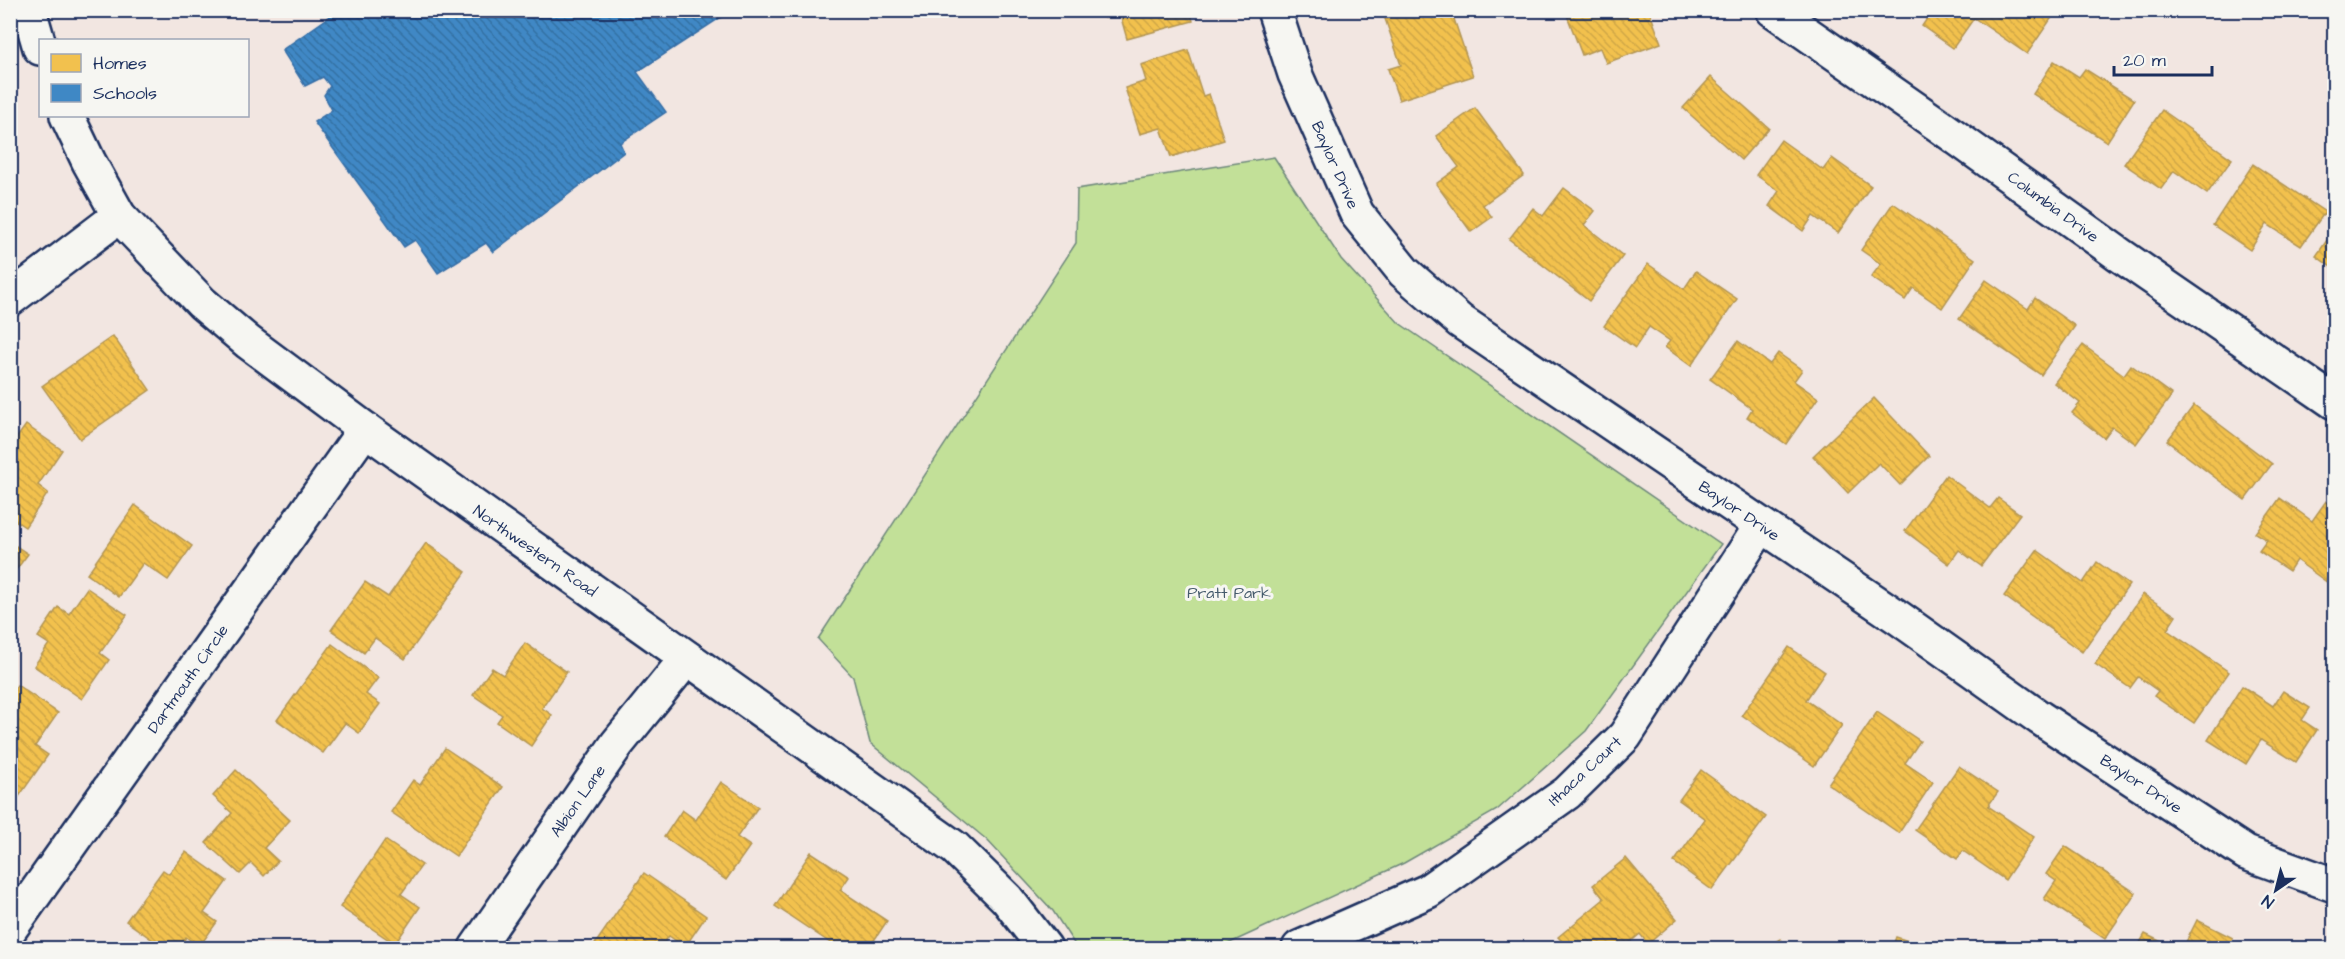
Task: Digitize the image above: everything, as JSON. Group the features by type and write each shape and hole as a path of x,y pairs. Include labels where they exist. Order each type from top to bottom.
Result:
{"street":[{"path":"29,10 39,45"},
{"name":"Baylor Drive","path":"1274,10 1296,74 1357,214 1404,272 1460,321 1899,618 2040,718 2246,853 2334,885"},
{"name":"Columbia Drive","path":"1773,10 2120,255 2334,402"},
{"name":"Northwestern Road","path":"67,117 119,216 210,310 248,342 364,429 955,848 1007,899 1045,948"},
{"path":"10,299 119,216"},
{"name":"Dartmouth Circle","path":"10,929 364,429"},
{"name":"Ithaca Court","path":"1299,948 1428,891 1567,793 1625,736 1761,526"},
{"name":"Albion Lane","path":"476,948 616,744 687,658"}],"green space":[{"name":"Pratt Park","path":"1274,157 1341,259 1399,323 1721,544 1586,731 1497,810 1404,863 1219,948 1077,948 1053,911 987,840 870,743 853,677 818,639 1076,243 1077,189"}],"building: Homes":[{"path":"1102,10 1190,10 1193,21 1127,39 1120,14 1105,18"},
{"path":"1390,10 1451,10 1473,76 1399,100 1388,69 1401,65 1383,13"},
{"path":"1565,10 1649,10 1661,43 1606,63 1600,48 1582,55"},
{"path":"1933,10 2051,10 2055,13 2027,54 1974,18 1953,48 1922,26"},
{"path":"1188,50 1203,96 1209,94 1224,140 1171,157 1161,128 1140,134 1125,88 1146,81 1141,65"},
{"path":"2054,61 2079,77 2085,69 2134,100 2107,142 2033,94"},
{"path":"1711,77 1769,128 1741,160 1683,108"},
{"path":"1475,108 1524,175 1483,205 1492,217 1471,232 1436,184 1459,167 1436,136"},
{"path":"2162,110 2232,159 2207,194 2174,171 2161,189 2124,164"},
{"path":"1781,140 1823,170 1832,158 1871,186 1838,233 1813,216 1803,231 1769,206 1779,191 1756,175"},
{"path":"2253,164 2325,212 2301,246 2267,224 2250,250 2213,225"},
{"path":"1564,188 1595,211 1584,225 1623,256 1589,301 1509,239 1533,208 1543,216"},
{"path":"1893,203 1975,259 1942,308 1913,288 1905,300 1871,277 1881,264 1861,250"},
{"path":"2334,230 2334,269 2316,256"},
{"path":"1648,264 1684,289 1696,271 1737,299 1691,366 1665,347 1670,341 1649,327 1635,348 1604,326"},
{"path":"1986,280 2028,309 2035,298 2075,326 2041,375 1959,319"},
{"path":"113,336 150,390 80,439 42,386"},
{"path":"1738,341 1770,364 1778,353 1802,370 1794,381 1818,398 1786,444 1747,417 1752,409 1710,379"},
{"path":"2083,345 2124,375 2131,365 2172,395 2136,444 2112,427 2104,438 2072,413 2080,403 2054,383"},
{"path":"1874,398 1929,456 1900,485 1879,463 1848,493 1813,456"},
{"path":"2194,405 2272,464 2245,500 2167,441"},
{"path":"26,425 62,450 38,485 48,493 25,527 10,517 10,447"},
{"path":"1946,475 1990,508 1998,498 2020,514 1981,566 1959,550 1949,564 1905,531"},
{"path":"2280,498 2312,521 2326,501 2334,507 2334,574 2328,583 2296,560 2289,571 2259,551 2267,540 2255,533"},
{"path":"135,505 192,546 168,580 143,563 119,597 87,574"},
{"path":"10,542 28,554 10,578"},
{"path":"426,543 466,572 405,659 375,638 364,653 331,630 365,582 388,597"},
{"path":"2037,550 2083,583 2097,562 2129,585 2082,652 2004,596"},
{"path":"87,588 127,615 100,653 109,660 82,699 34,666 49,644 38,637 58,607 69,614"},
{"path":"2143,594 2176,616 2167,630 2229,672 2194,723 2154,696 2158,691 2138,677 2130,688 2095,664"},
{"path":"525,643 567,672 542,708 552,715 531,746 497,722 502,715 473,695 492,668 503,675"},
{"path":"332,644 378,678 366,694 380,704 359,733 345,723 323,753 277,720"},
{"path":"1789,647 1825,672 1806,700 1842,725 1814,766 1742,715"},
{"path":"17,685 58,713 35,746 48,755 18,798 10,792 10,695"},
{"path":"2242,686 2273,706 2283,691 2310,708 2302,720 2317,730 2296,762 2261,740 2246,764 2208,740"},
{"path":"1877,712 1920,741 1905,763 1933,782 1899,833 1828,784"},
{"path":"445,748 503,787 456,856 391,812 413,780 420,785"},
{"path":"1959,766 1998,792 1988,806 2034,837 2005,880 1963,851 1957,859 1915,830"},
{"path":"236,770 290,820 264,848 278,861 264,876 251,863 240,874 206,843 232,813 213,796"},
{"path":"1701,770 1766,817 1712,890 1674,862 1705,819 1679,800"},
{"path":"721,782 758,807 737,837 750,846 726,880 664,837 682,810 696,820"},
{"path":"385,840 422,865 401,894 420,907 395,944 340,907"},
{"path":"2065,846 2136,893 2105,939 2044,899 2056,881 2046,874"},
{"path":"186,852 227,881 204,913 217,922 199,947 186,937 179,948 164,948 126,921 163,870 169,874"},
{"path":"811,852 849,877 840,890 887,921 869,948 838,948 775,906"},
{"path":"1626,858 1677,919 1648,944 1640,934 1623,948 1568,948 1558,937 1604,899 1593,885"},
{"path":"644,873 706,916 685,947 669,936 660,948 602,948 595,944"},
{"path":"2197,920 2233,938 2227,948 2183,948"},
{"path":"2145,934 2174,948 2137,948"},
{"path":"1896,937 1930,948 1892,948"},
{"path":"1780,939 1786,948 1765,948"}],"building: Schools":[{"path":"324,10 728,10 729,12 637,72 666,112 620,143 624,152 493,252 486,243 438,273 415,240 404,247 314,122 332,110 324,95 330,86 323,77 305,86 282,50 329,17"}]}
